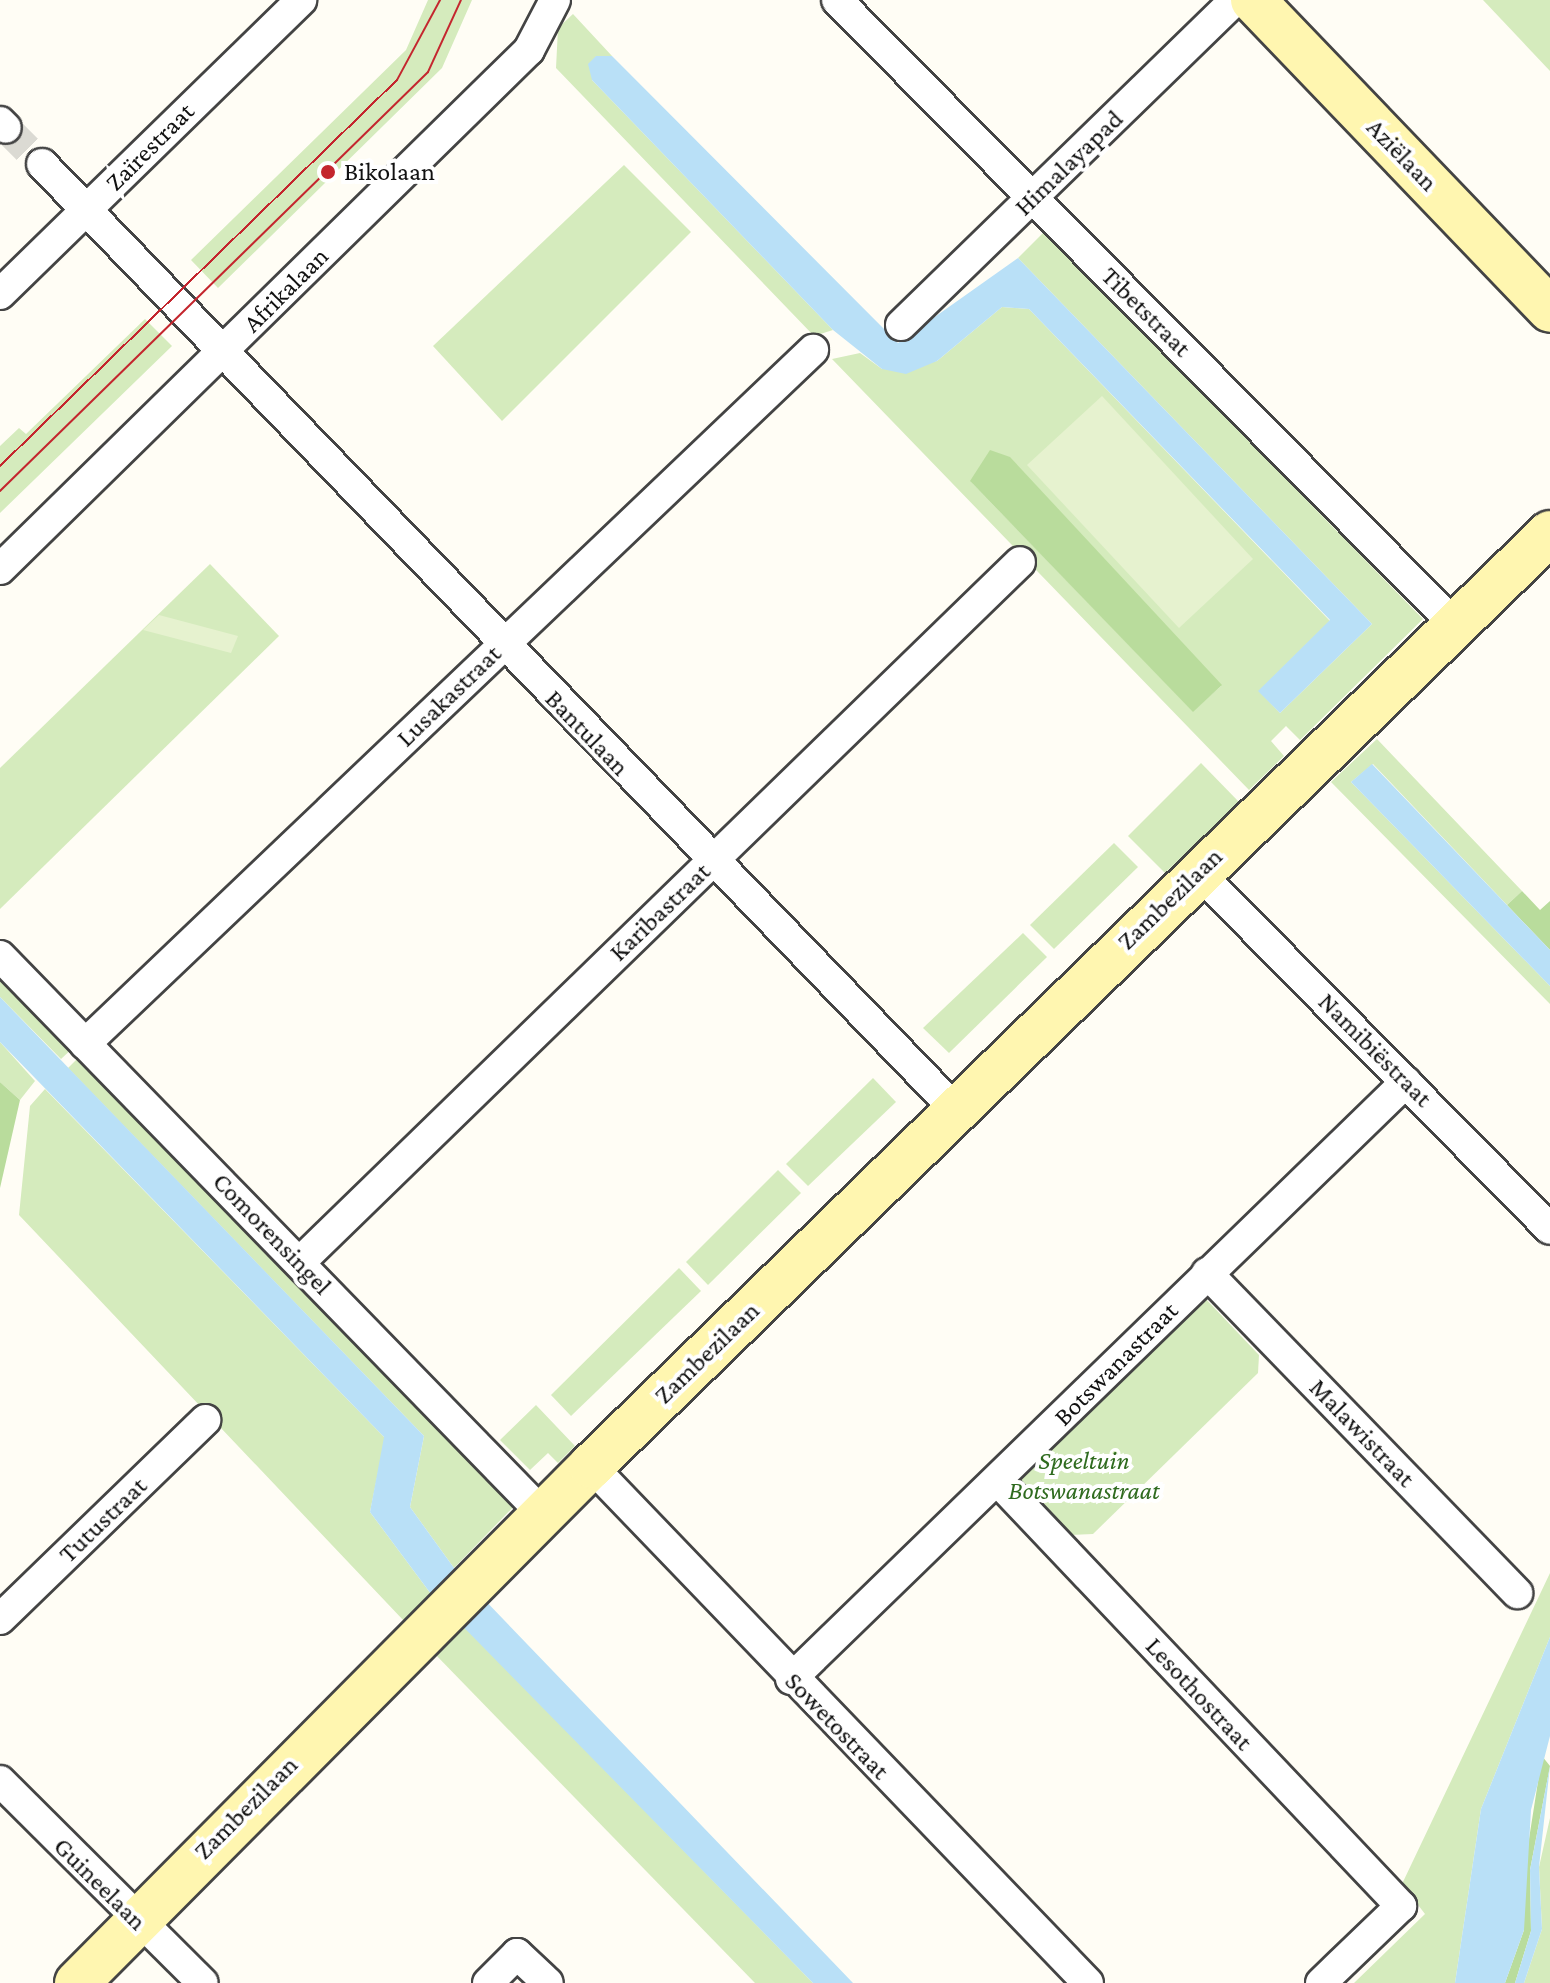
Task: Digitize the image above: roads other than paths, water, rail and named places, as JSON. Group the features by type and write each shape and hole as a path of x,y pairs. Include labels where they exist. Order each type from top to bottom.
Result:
{"street":[{"name":"Zaïrestraat","path":"0,294 301,0"},
{"name":"Afrikalaan","path":"0,569 529,50 555,0"},
{"name":"Tibetstraat","path":"837,0 1454,624"},
{"name":"Himalayapad","path":"901,325 1235,0"},
{"name":"Aziëlaan","path":"1253,0 1550,310"},
{"path":"42,164 88,208 222,352"},
{"name":"Lusakastraat","path":"85,1044 813,350"},
{"name":"Bantulaan","path":"222,352 501,646 956,1110"},
{"path":"1454,624 1550,533"},
{"name":"Karibastraat","path":"300,1262 1020,562"},
{"name":"Zambezilaan","path":"77,1983 133,1919 591,1466 1454,624"},
{"name":"Namibiëstraat","path":"1198,872 1550,1229"},
{"name":"Comorensingel","path":"0,956 543,1514"},
{"name":"Botswanastraat","path":"791,1679 1406,1082"},
{"name":"Malawistraat","path":"1207,1273 1517,1593"},
{"name":"Tutustraat","path":"0,1619 205,1420"},
{"name":"Sowetostraat","path":"591,1466 791,1679 1088,1983"},
{"name":"Lesothostraat","path":"998,1481 1401,1906 1321,1983"},
{"name":"Guineelaan","path":"0,1781 133,1919 203,1983"},
{"path":"488,1983 517,1954 548,1983"}],"water":[{"path":"596,56 612,56 898,343 1018,258 1372,624 1280,713 1258,691 1330,620 1029,309 1002,307 937,361 906,374 882,369 833,330 592,80 588,64"},
{"path":"1372,764 1550,950 1550,986 1351,782"},
{"path":"0,997 424,1436 410,1507 454,1568 853,1983 813,1983 431,1594 370,1512 384,1437 0,1042"},
{"path":"1550,1637 1550,1736 1531,1810 1524,1930 1505,1983 1455,1983 1481,1809"},
{"path":"1550,1766 1539,1867 1542,1929 1524,1983 1515,1983 1531,1931 1530,1870"}],"tunnel":[{"path":"6,128 42,164"}],"tram line":[{"path":"0,466 397,80 440,0"},
{"path":"0,491 428,72 461,0"}],"place":[{"name":"Bikolaan","path":"328,172"}],"park label":[{"name":"Speeltuin Botswanastraat","path":"1084,1476"}]}
